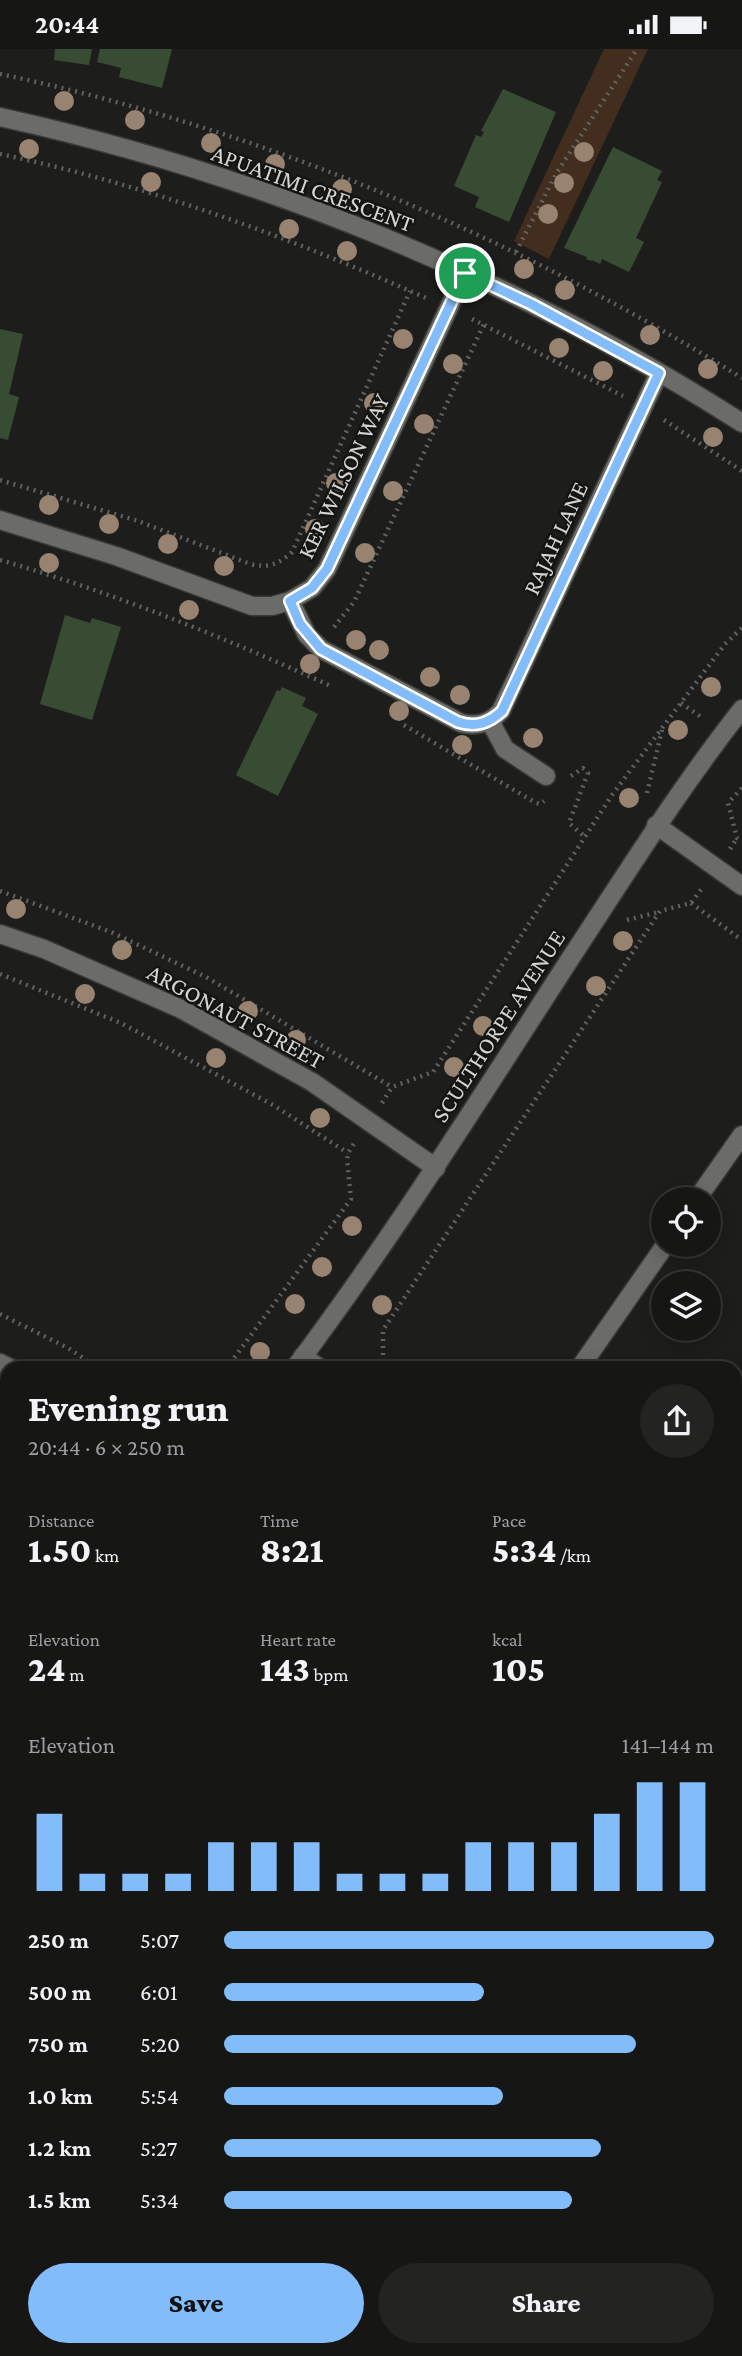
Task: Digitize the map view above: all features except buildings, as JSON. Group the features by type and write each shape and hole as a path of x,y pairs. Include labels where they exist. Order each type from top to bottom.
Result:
{"street":[{"name":"APUATIMI CRESCENT","path":"0,117 87,136 279,196 465,273 531,304 659,373 742,423"},
{"name":"KER WILSON WAY","path":"0,520 116,556 240,603 265,607 290,601 312,588 327,569 465,273"},
{"name":"RAJAH LANE","path":"490,721 502,711 659,373"},
{"path":"290,601 300,624 312,640 333,656 461,723 475,725 490,721 505,749 546,776"},
{"name":"SCULTHORPE AVENUE","path":"299,1361 436,1168 656,825 691,774 742,709"},
{"path":"656,825 742,886"},
{"name":"ARGONAUT STREET","path":"0,934 44,949 181,1009 312,1082 436,1168"},
{"path":"705,1187 742,1135"},
{"path":"585,1361 657,1257"}],"path":[{"path":"516,252 556,174 637,49"},
{"path":"0,74 175,119 312,166 516,252 645,320 742,378"},
{"path":"0,154 158,196 262,230 410,291 484,324 644,407 742,471"},
{"path":"0,480 138,521 250,564 265,567 280,563 292,552 410,291"},
{"path":"280,663 292,650 331,630 354,602 484,324"},
{"path":"0,560 149,609 336,689"},
{"path":"0,891 111,932 206,977 392,1087 433,1072 612,795 725,644 742,628"},
{"path":"397,721 536,803 540,804 552,794"},
{"path":"569,777 583,768 588,773 569,823 585,837"},
{"path":"740,839 728,803 742,787"},
{"path":"385,1361 383,1330 660,911 691,903 742,940"},
{"path":"0,974 121,1023 273,1105 348,1153 351,1199 232,1361"},
{"path":"0,1314 68,1348 88,1361"}],"shaded area":[{"path":"604,49 648,49 549,259 514,241"}],"route":[{"path":"465,273 531,304 659,373 502,711 490,721 472,725 458,722 321,649 307,635 290,601 312,588 327,569 465,273"}]}
